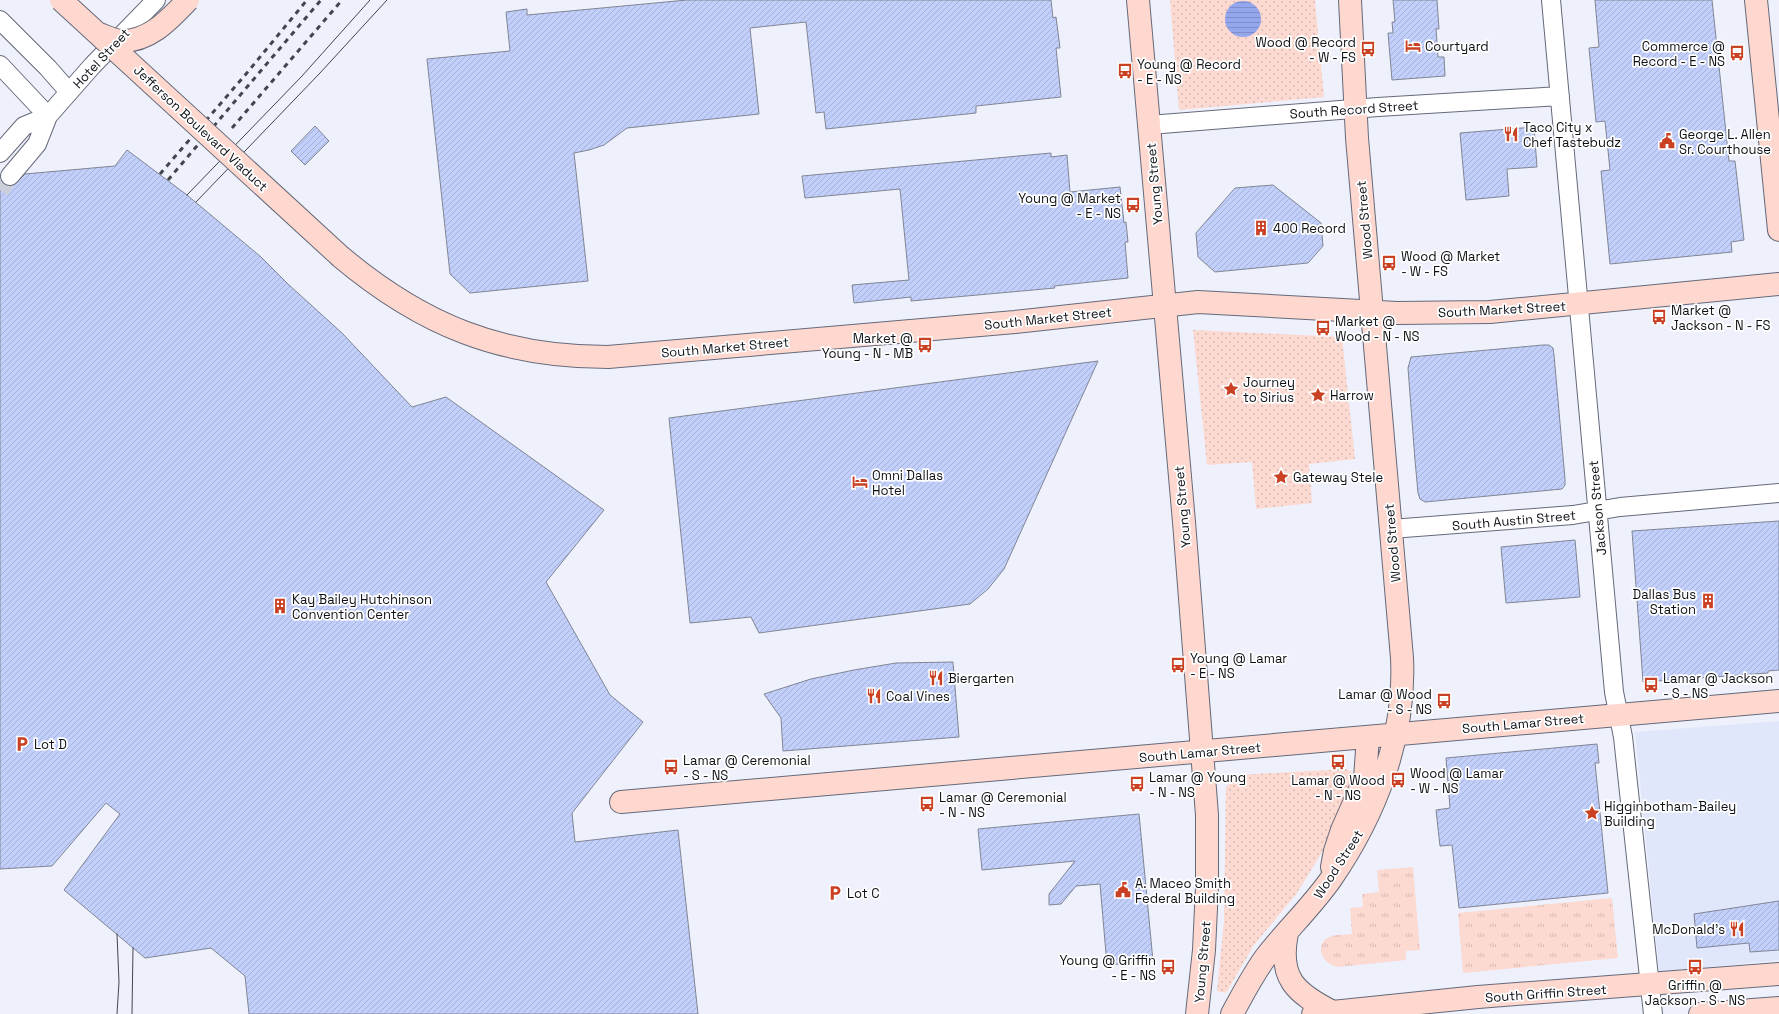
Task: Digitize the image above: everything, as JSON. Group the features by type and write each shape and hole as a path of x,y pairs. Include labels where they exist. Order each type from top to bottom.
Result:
{"main road":[{"name":"Jefferson Boulevard Viaduct","path":"62,0 341,257"},
{"path":"98,33 119,41 148,35 169,20 188,0"},
{"name":"Young Street","path":"1138,0 1204,752 1207,815 1207,887 1204,950 1197,1014"},
{"name":"Wood Street","path":"1232,1014 1264,960 1330,880 1355,842 1369,815 1382,785 1395,734 1403,678 1357,138 1350,0"},
{"path":"1756,0 1779,230"},
{"name":"South Market Street","path":"341,257 372,283 411,309 446,325 483,340 527,351 578,357 616,356 980,325 1198,302 1372,312 1490,312 1779,284"},
{"name":"South Lamar Street","path":"621,802 800,785 1204,752 1779,701"},
{"path":"1330,880 1335,851 1342,830 1365,778 1368,737"},
{"path":"1286,933 1283,950 1285,966 1290,980 1300,992 1323,1013"},
{"name":"South Griffin Street","path":"1323,1013 1447,1008 1493,996 1779,974"},
{"path":"1700,1014 1779,1008"}],"street":[{"name":"Hotel Street","path":"10,176 37,144 48,116 156,0"},
{"name":"Jackson Street","path":"1551,0 1614,692 1623,737 1653,1014"},
{"path":"0,20 43,62 69,92"},
{"path":"0,65 48,116"},
{"name":"South Record Street","path":"1149,125 1356,109 1560,96"},
{"name":"Hotel Street","path":"0,153 24,126 48,116"},
{"name":"South Austin Street","path":"1391,529 1573,515 1598,510 1779,493"}],"shaded area":[{"path":"1779,721 1779,960 1659,972 1635,732"}],"green space":[{"path":"1170,0 1315,0 1324,97 1179,110","holes":["1242,1 1260,15 1258,28 1253,33 1245,37 1241,37 1225,16 1231,6"]},
{"path":"1193,330 1342,337 1355,459 1309,464 1312,503 1256,509 1252,462 1207,465"},
{"path":"1346,769 1352,772 1355,782 1327,844 1297,893 1254,945 1226,993 1217,991 1224,921 1226,787 1238,775"},
{"path":"1413,867 1420,950 1406,951 1406,960 1338,967 1328,963 1324,959 1321,950 1324,941 1331,936 1352,934 1350,908 1363,907 1362,894 1379,892 1377,870"},
{"path":"1612,898 1618,958 1463,973 1458,913"}],"water":[{"path":"1247,1 1256,6 1260,12 1260,26 1256,32 1247,37 1239,37 1230,32 1226,26 1225,15 1230,6 1236,2"}],"building":[{"path":"687,0 1051,0 1053,18 1056,17 1060,48 1056,48 1061,97 976,106 976,113 826,129 824,112 816,113 806,22 750,28 759,114 627,128 604,145 574,153 588,281 470,293 450,274 427,59 510,51 506,12 527,9 527,15"},
{"name":"Courtyard","path":"1393,0 1437,0 1439,29 1436,29 1438,57 1444,57 1445,76 1392,80 1388,33 1393,33 1392,22 1395,22"},
{"name":"George L. Allen Sr. Courthouse","path":"1595,0 1712,0 1729,161 1735,161 1744,240 1731,242 1732,252 1610,264 1601,171 1610,170 1605,121 1596,122 1589,48 1599,47"},
{"path":"315,126 329,141 305,165 291,151"},
{"path":"1534,127 1537,167 1507,169 1509,196 1466,200 1460,133"},
{"name":"Kay Bailey Hutchinson Convention Center","path":"127,150 187,195 261,257 289,285 342,333 412,407 446,397 604,510 546,582 610,695 643,722 572,813 575,842 678,830 698,1014 249,1014 245,976 211,948 145,958 64,890 120,814 106,803 52,866 0,869 0,179 4,184 13,186 25,174 115,166"},
{"path":"1051,153 1051,157 1067,155 1070,192 1120,187 1124,223 1126,222 1128,242 1125,242 1128,278 1054,286 1055,288 911,301 911,297 854,303 852,285 909,280 900,189 805,198 802,176"},
{"name":"400 Record","path":"1273,185 1321,223 1323,246 1308,263 1215,272 1198,257 1196,233 1235,188"},
{"path":"1549,345 1553,348 1554,355 1565,479 1565,485 1562,489 1425,502 1420,499 1418,493 1408,368 1411,357"},
{"name":"Omni Dallas Hotel","path":"1098,361 1004,569 988,589 970,604 759,633 751,617 690,623 669,418"},
{"name":"Dallas Bus Station","path":"1779,521 1779,670 1768,671 1768,673 1643,682 1632,531"},
{"path":"1575,540 1580,597 1506,603 1501,547"},
{"path":"953,662 959,737 783,751 781,718 764,694 811,679 854,670 896,663"},
{"path":"1597,744 1599,763 1595,763 1608,893 1459,908 1452,845 1440,846 1436,810 1450,808 1446,758"},
{"name":"A. Maceo Smith Federal Building","path":"1139,814 1153,961 1107,965 1100,884 1076,886 1061,904 1049,905 1049,894 1075,861 982,870 978,829"},
{"name":"McDonald's","path":"1779,901 1779,950 1750,952 1749,943 1697,948 1694,914"}],"tunnel":[{"path":"0,190 10,176"}],"tram line":[{"path":"187,195 302,76 370,0"},
{"path":"196,202 320,73 387,0"},
{"path":"117,934 119,982 117,1014"},
{"path":"132,1014 133,948"}],"railway":[{"path":"160,174 307,0"},
{"path":"168,180 321,0"},
{"path":"232,128 342,0"}],"place":[{"name":"Courtyard","path":"1413,46"},
{"name":"Wood @ Record - W - FS","path":"1368,49"},
{"name":"Commerce @ Record - E - NS","path":"1737,53"},
{"name":"Young @ Record - E - NS","path":"1125,71"},
{"name":"Taco City x Chef Tastebudz","path":"1511,134"},
{"name":"George L. Allen Sr. Courthouse","path":"1667,141"},
{"name":"Young @ Market - E - NS","path":"1133,205"},
{"name":"400 Record","path":"1261,228"},
{"name":"Wood @ Market - W - FS","path":"1389,263"},
{"name":"Market @ Jackson - N - FS","path":"1659,317"},
{"name":"Market @ Wood - N - NS","path":"1323,328"},
{"name":"Market @ Young - N - MB","path":"925,345"},
{"name":"Journey to Sirius","path":"1231,389"},
{"name":"Harrow","path":"1318,395"},
{"name":"Gateway Stele","path":"1281,477"},
{"name":"Omni Dallas Hotel","path":"860,482"},
{"name":"Dallas Bus Station","path":"1708,601"},
{"name":"Kay Bailey Hutchinson Convention Center","path":"280,606"},
{"name":"Young @ Lamar - E - NS","path":"1178,665"},
{"name":"Biergarten","path":"936,678"},
{"name":"Lamar @ Jackson - S - NS","path":"1651,685"},
{"name":"Coal Vines","path":"874,696"},
{"name":"Lamar @ Wood - S - NS","path":"1444,701"},
{"name":"Lot D","path":"22,744"},
{"name":"Lamar @ Wood - N - NS","path":"1338,762"},
{"name":"Lamar @ Ceremonial - S - NS","path":"671,767"},
{"name":"Wood @ Lamar - W - NS","path":"1398,780"},
{"name":"Lamar @ Young - N - NS","path":"1137,784"},
{"name":"Lamar @ Ceremonial - N - NS","path":"927,804"},
{"name":"Higginbotham-Bailey Building","path":"1592,813"},
{"name":"A. Maceo Smith Federal Building","path":"1123,890"},
{"name":"Lot C","path":"835,893"},
{"name":"McDonald's","path":"1737,929"},
{"name":"Young @ Griffin - E - NS","path":"1168,967"},
{"name":"Griffin @ Jackson - S - NS","path":"1695,967"}]}
